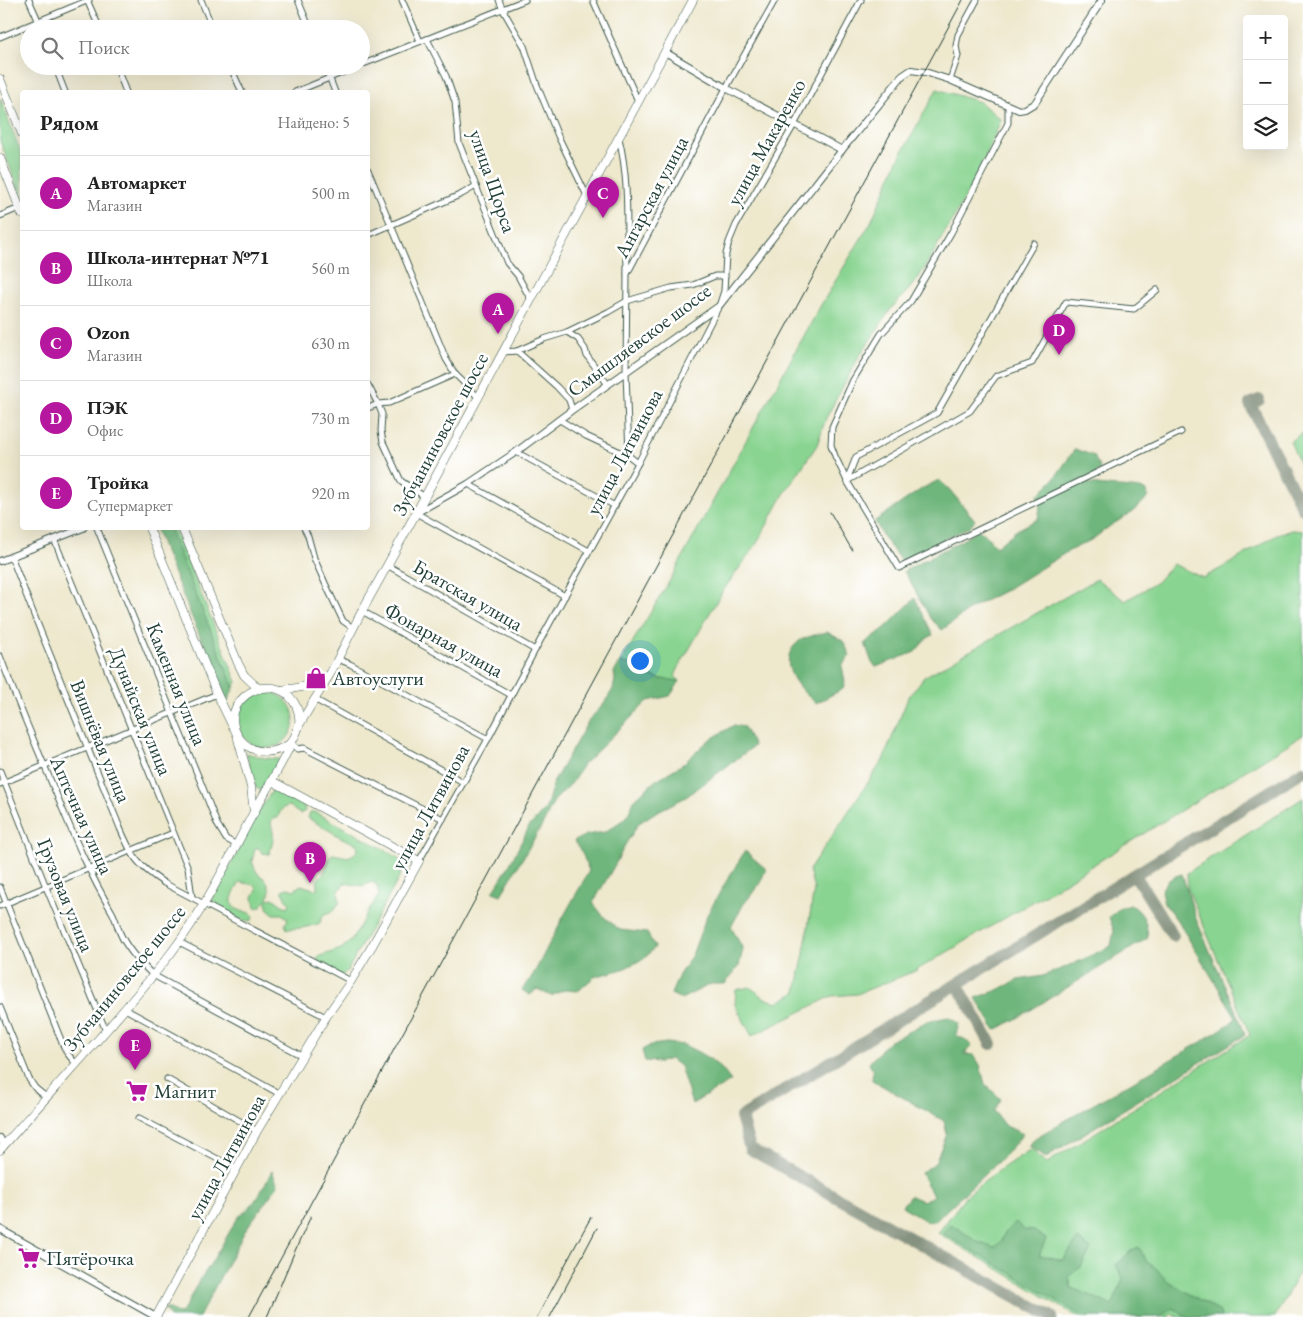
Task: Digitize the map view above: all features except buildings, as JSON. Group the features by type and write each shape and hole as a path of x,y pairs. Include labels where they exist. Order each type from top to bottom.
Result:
{"main road":[{"name":"Зубчаниновское шоссе","path":"298,727 316,700 362,611 693,0"},
{"path":"0,79 20,129"},
{"path":"0,158 20,204"},
{"path":"150,530 217,694 228,719 235,731 239,738 251,749 259,752 267,753 284,748 291,743 298,727 298,710 294,702 281,690 273,688 259,689 245,696 240,701 234,715 235,731 251,787 254,813"},
{"path":"183,530 238,663 244,675 259,689"},
{"path":"281,690 310,685 319,682 330,674"},
{"name":"Зубчаниновское шоссе","path":"2,1148 106,1031 179,942 204,905 291,743"},
{"path":"272,781 419,861"},
{"name":"улица Литвинова","path":"156,1317 257,1131 326,1017 372,946 419,861"}],"street":[{"path":"30,0 39,20"},
{"path":"41,20 88,0 96,20"},
{"path":"201,0 209,20"},
{"path":"298,0 306,20"},
{"path":"402,0 420,41"},
{"path":"499,0 524,46 551,119 587,196"},
{"path":"370,62 525,0"},
{"path":"593,0 638,101"},
{"name":"Ангарская улица","path":"629,456 626,372 627,274 775,0"},
{"name":"улица Макаренко","path":"719,306 724,291 726,254 736,225 794,125 861,0"},
{"path":"950,80 958,56 956,46 958,36 977,0"},
{"name":"Смышляевское шоссе","path":"416,514 468,484 516,452 719,306 842,150 907,72 919,70 950,80 1008,106 1019,110 1025,109 1035,103 1102,0"},
{"path":"0,37 20,29"},
{"name":"улица Щорса","path":"427,39 446,76 456,102 459,144 507,263 518,276 531,300"},
{"path":"665,52 726,88 842,150"},
{"path":"58,75 64,90"},
{"path":"119,75 125,90"},
{"path":"234,75 241,90"},
{"path":"329,75 334,90"},
{"path":"300,90 338,75"},
{"path":"1008,106 1008,123 951,233 911,301 881,334 853,380 832,427 831,445 847,481 898,568 1181,432"},
{"path":"618,138 624,159 628,200 627,274"},
{"path":"370,175 446,359 454,374 478,398"},
{"path":"370,234 476,186"},
{"path":"0,216 20,210"},
{"path":"847,481 856,457 937,413 1034,243"},
{"path":"503,352 517,351 544,339 567,332 627,301 671,288 693,284 715,276 725,276"},
{"path":"847,481 970,411 996,376 1032,362 1066,302 1134,309 1157,290"},
{"name":"улица Литвинова","path":"419,861 615,506 719,306"},
{"path":"567,332 578,339 585,349 587,356 608,386"},
{"path":"517,351 557,387 569,400 572,410"},
{"path":"370,407 389,403 454,374"},
{"path":"370,389 382,414 381,431 383,442 401,481 425,497"},
{"path":"560,420 586,436 629,456 638,463"},
{"path":"516,452 615,506"},
{"path":"468,484 589,551"},
{"path":"416,514 565,596"},
{"path":"0,561 78,530"},
{"name":"Каменная улица","path":"98,530 202,783 217,824 226,839 237,845"},
{"path":"305,530 314,558 343,621 353,628"},
{"name":"Дунайская улица","path":"54,539 188,868 192,897"},
{"name":"Вишнёвая улица","path":"11,556 130,852 148,872 164,883 351,981"},
{"name":"Братская улица","path":"387,565 535,650"},
{"name":"Фонарная улица","path":"362,611 511,695"},
{"name":"Аптечная улица","path":"0,656 88,869 116,920 126,944 141,965 153,975 302,1056"},
{"path":"338,659 488,739"},
{"path":"2,783 217,694"},
{"path":"316,700 463,782"},
{"path":"291,743 298,749 304,748 443,819"},
{"name":"Грузовая улица","path":"0,771 2,783 106,1031"},
{"path":"3,905 173,833"},
{"path":"0,887 3,905 48,1004 63,1045 76,1064"},
{"path":"179,942 326,1017"},
{"path":"0,1007 29,1079 35,1088 46,1097"},
{"path":"124,1009 280,1094"},
{"path":"167,1079 257,1131"},
{"path":"139,1118 237,1169"},
{"path":"0,1138 2,1148"},
{"path":"0,1229 156,1317"}],"green space":[{"path":"937,89 980,102 1001,120 976,179 918,279 891,309 860,355 826,418 817,445 784,494 756,545 722,592 680,665 675,676 680,681 660,679 644,674 630,664 620,663 669,582 821,305 871,222 898,160"},
{"path":"0,98 20,150 20,193 0,141"},
{"path":"1303,433 1303,472 1290,441"},
{"path":"1075,449 1094,456 1100,469 1088,483 1145,490 1149,497 1131,513 1093,539 1067,552 1006,590 973,607 942,630 931,619 904,571 966,538 976,529 985,534 996,547 1017,530 1038,519 1040,508 1038,495 1054,479"},
{"path":"939,480 975,520 969,527 901,561 883,537 875,521 923,488"},
{"path":"156,530 170,530 234,688 227,702"},
{"path":"170,530 175,530 237,682 234,688"},
{"path":"1293,530 1303,531 1303,735 1046,894 915,971 857,994 832,996 752,1036 735,1005 736,990 750,987 763,997 777,1003 796,992 814,889 809,870 883,760 908,698 924,677 1097,579 1125,601 1157,582 1173,564 1203,578 1280,533"},
{"path":"915,598 933,635 926,639 915,652 876,667 872,663 865,643 885,628"},
{"path":"827,632 843,641 850,655 842,666 845,682 843,689 816,703 796,683 789,666 789,658 791,650 800,640"},
{"path":"620,663 630,664 644,674 660,679 680,681 670,696 648,701 582,766 571,784 554,801 544,822 501,895 493,892 529,827 546,808 554,781 589,720 604,704 613,689 614,672"},
{"path":"261,692 271,692 286,700 292,709 294,720 292,731 286,740 271,748 261,748 250,743 243,736 238,725 238,715 243,704 250,697"},
{"path":"734,725 744,727 754,746 686,797 639,823 593,903 604,917 620,930 647,933 655,947 645,958 623,969 594,977 578,991 564,990 551,996 537,989 530,995 522,990 536,970 589,871 583,855 574,841 586,835 605,832 627,817 634,800 656,780 683,764 708,741"},
{"path":"246,753 265,758 280,759 263,791 256,788"},
{"path":"278,788 303,803 305,811 300,814 290,806 283,808 278,818 273,818 272,820 273,838 269,854 262,853 259,848 255,848 252,862 257,873 266,880 270,890 268,899 273,898 288,907 290,903 282,890 288,888 294,890 301,885 317,890 318,881 325,871 332,854 349,856 358,850 357,844 342,838 308,818 310,812 315,812 391,853 400,860 403,868 348,970 342,976 319,963 317,957 341,949 352,940 379,895 377,885 372,882 364,886 344,883 338,893 340,902 333,911 324,914 319,924 302,928 287,929 285,924 288,919 282,914 274,914 267,908 267,900 260,907 255,908 253,897 257,890 255,885 240,882 232,898 235,908 251,913 254,917 251,921 242,920 219,909 212,900 260,809 272,791"},
{"path":"1303,798 1303,1265 1275,1317 1178,1317 1171,1313 1169,1317 1078,1317 938,1233 966,1196 998,1171 1031,1149 1047,1163 1250,1035 1188,889 1187,873"},
{"path":"745,851 766,869 759,885 743,905 731,927 743,949 739,966 725,984 711,984 681,999 671,994 679,975 692,955 707,915"},
{"path":"1182,874 1196,919 1245,1035 1046,1157 1029,1146 1035,1138 1203,1041 1232,1022 1236,1017 1179,923 1164,903 1161,891 1169,880"},
{"path":"1131,905 1139,911 1144,919 1148,938 995,1030 976,998 1018,980 1043,976 1111,946 1114,931 1109,917 1120,908"},
{"path":"949,1017 959,1023 956,1035 966,1040 972,1047 964,1054 974,1055 980,1065 985,1084 1001,1099 994,1111 1004,1125 1023,1134 1005,1155 935,1221 926,1221 902,1206 910,1196 923,1201 933,1196 921,1173 935,1163 947,1134 944,1121 872,1080 873,1069 869,1063 888,1042 927,1021"},
{"path":"667,1043 684,1045 710,1059 722,1069 731,1081 692,1104 680,1066 670,1059 660,1062 645,1061 642,1050 651,1045"},
{"path":"272,1171 278,1185 246,1229 199,1317 170,1317 164,1309 170,1309 179,1314 185,1308 197,1284 239,1216 254,1202"},
{"path":"1016,1222 1024,1230 1034,1231 1046,1239 1039,1255 1063,1260 1078,1239 1091,1249 1081,1267 1069,1276 1071,1288 1112,1306 1123,1279 1116,1265 1132,1250 1139,1247 1147,1262 1156,1268 1166,1280 1220,1312 1221,1317 1186,1317 1173,1308 1160,1317 1083,1317 942,1233 951,1224 978,1242 994,1248 1001,1242 1005,1232"}],"taxiway":[{"path":"1259,400 1250,404 1303,509"},
{"path":"1052,1317 750,1149 741,1117 1303,771"},
{"path":"1135,875 1173,936"},
{"path":"957,984 991,1044"}],"railway":[{"path":"249,1317 963,0"},
{"path":"830,512 852,550"},
{"path":"267,1317 311,1216"},
{"path":"537,1317 591,1217"},
{"path":"550,1317 597,1228"}],"place":[{"name":"Ozon","path":"603,218"},
{"name":"Автомаркет","path":"498,334"},
{"name":"ПЭК","path":"1059,355"},
{"name":"Автоуслуги","path":"316,678"},
{"name":"Школа-интернат №71","path":"310,883"},
{"name":"Тройка","path":"135,1070"},
{"name":"Магнит","path":"137,1091"},
{"name":"Пятёрочка","path":"29,1258"}]}
